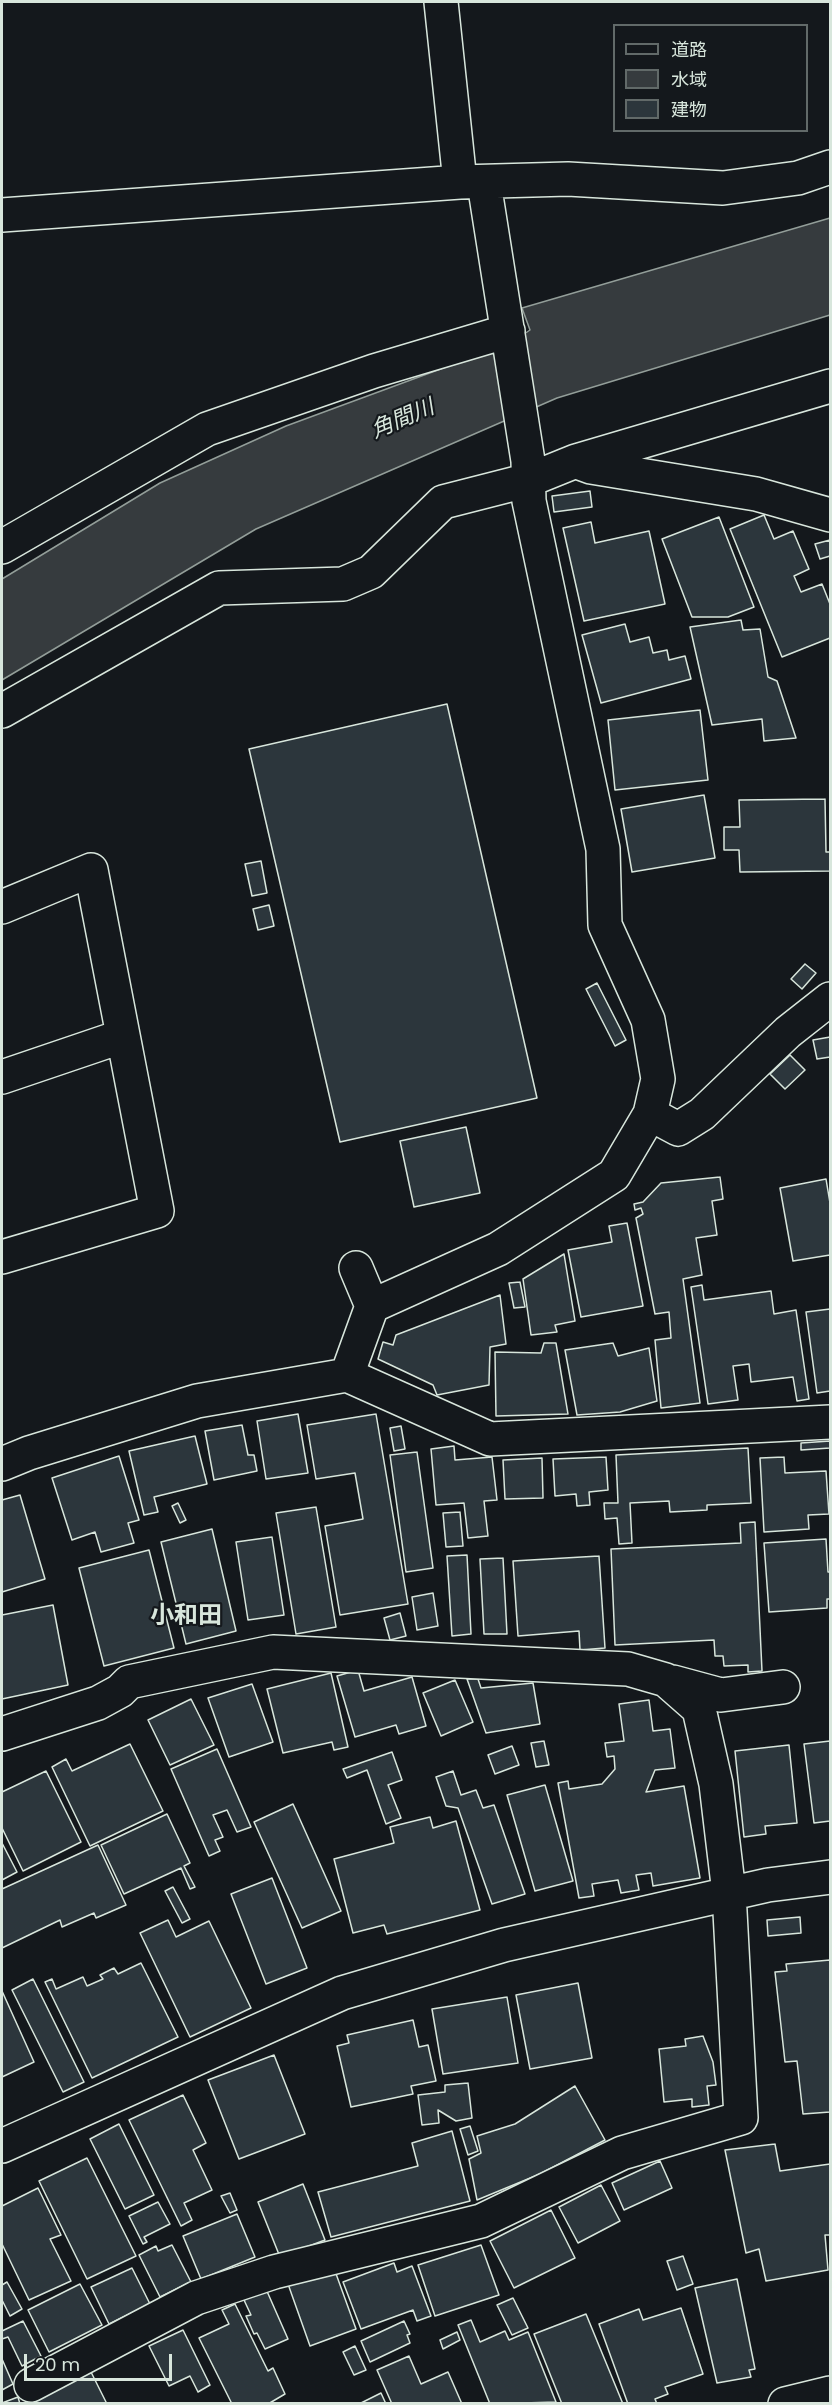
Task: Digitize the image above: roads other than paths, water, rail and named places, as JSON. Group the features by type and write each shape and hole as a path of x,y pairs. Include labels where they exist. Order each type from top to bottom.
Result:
{"street":[{"path":"372,1306 498,1249 614,1175 650,1114 658,1079 648,1020 605,925 603,849 529,501 528,470 509,337 472,182 441,2"},
{"path":"2,215 472,182 568,179 723,188 798,178 831,168"},
{"path":"2,547 207,429 374,371 509,337"},
{"path":"2,711 219,588 343,584 371,572 443,502 528,470 576,461 831,386"},
{"path":"576,461 591,467 756,495 831,515"},
{"path":"2,907 91,870 157,1211 2,1257"},
{"path":"650,1114 678,1129 702,1114 788,1032 831,999"},
{"path":"2,1077 123,1036"},
{"path":"347,1375 372,1306 356,1268"},
{"path":"2,1464 29,1453 197,1401 347,1375 490,1439 831,1422"},
{"path":"2,1734 98,1702 120,1691 129,1682 273,1652 628,1669 721,1695 783,1687"},
{"path":"31,2385 196,2298 274,2272 481,2221 622,2153 741,2118 729,1893 716,1784 699,1709 666,1680"},
{"path":"2,2145 342,1993 504,1945 729,1893 768,1885 831,1877"},
{"path":"784,2403 831,2393"}],"water":[{"name":"角間川","path":"830,218 830,315 557,398 256,529 2,680 2,579 160,483 286,426 511,343 530,330 522,308"}],"district":[{"name":"小和田","path":"186,1617"}]}
